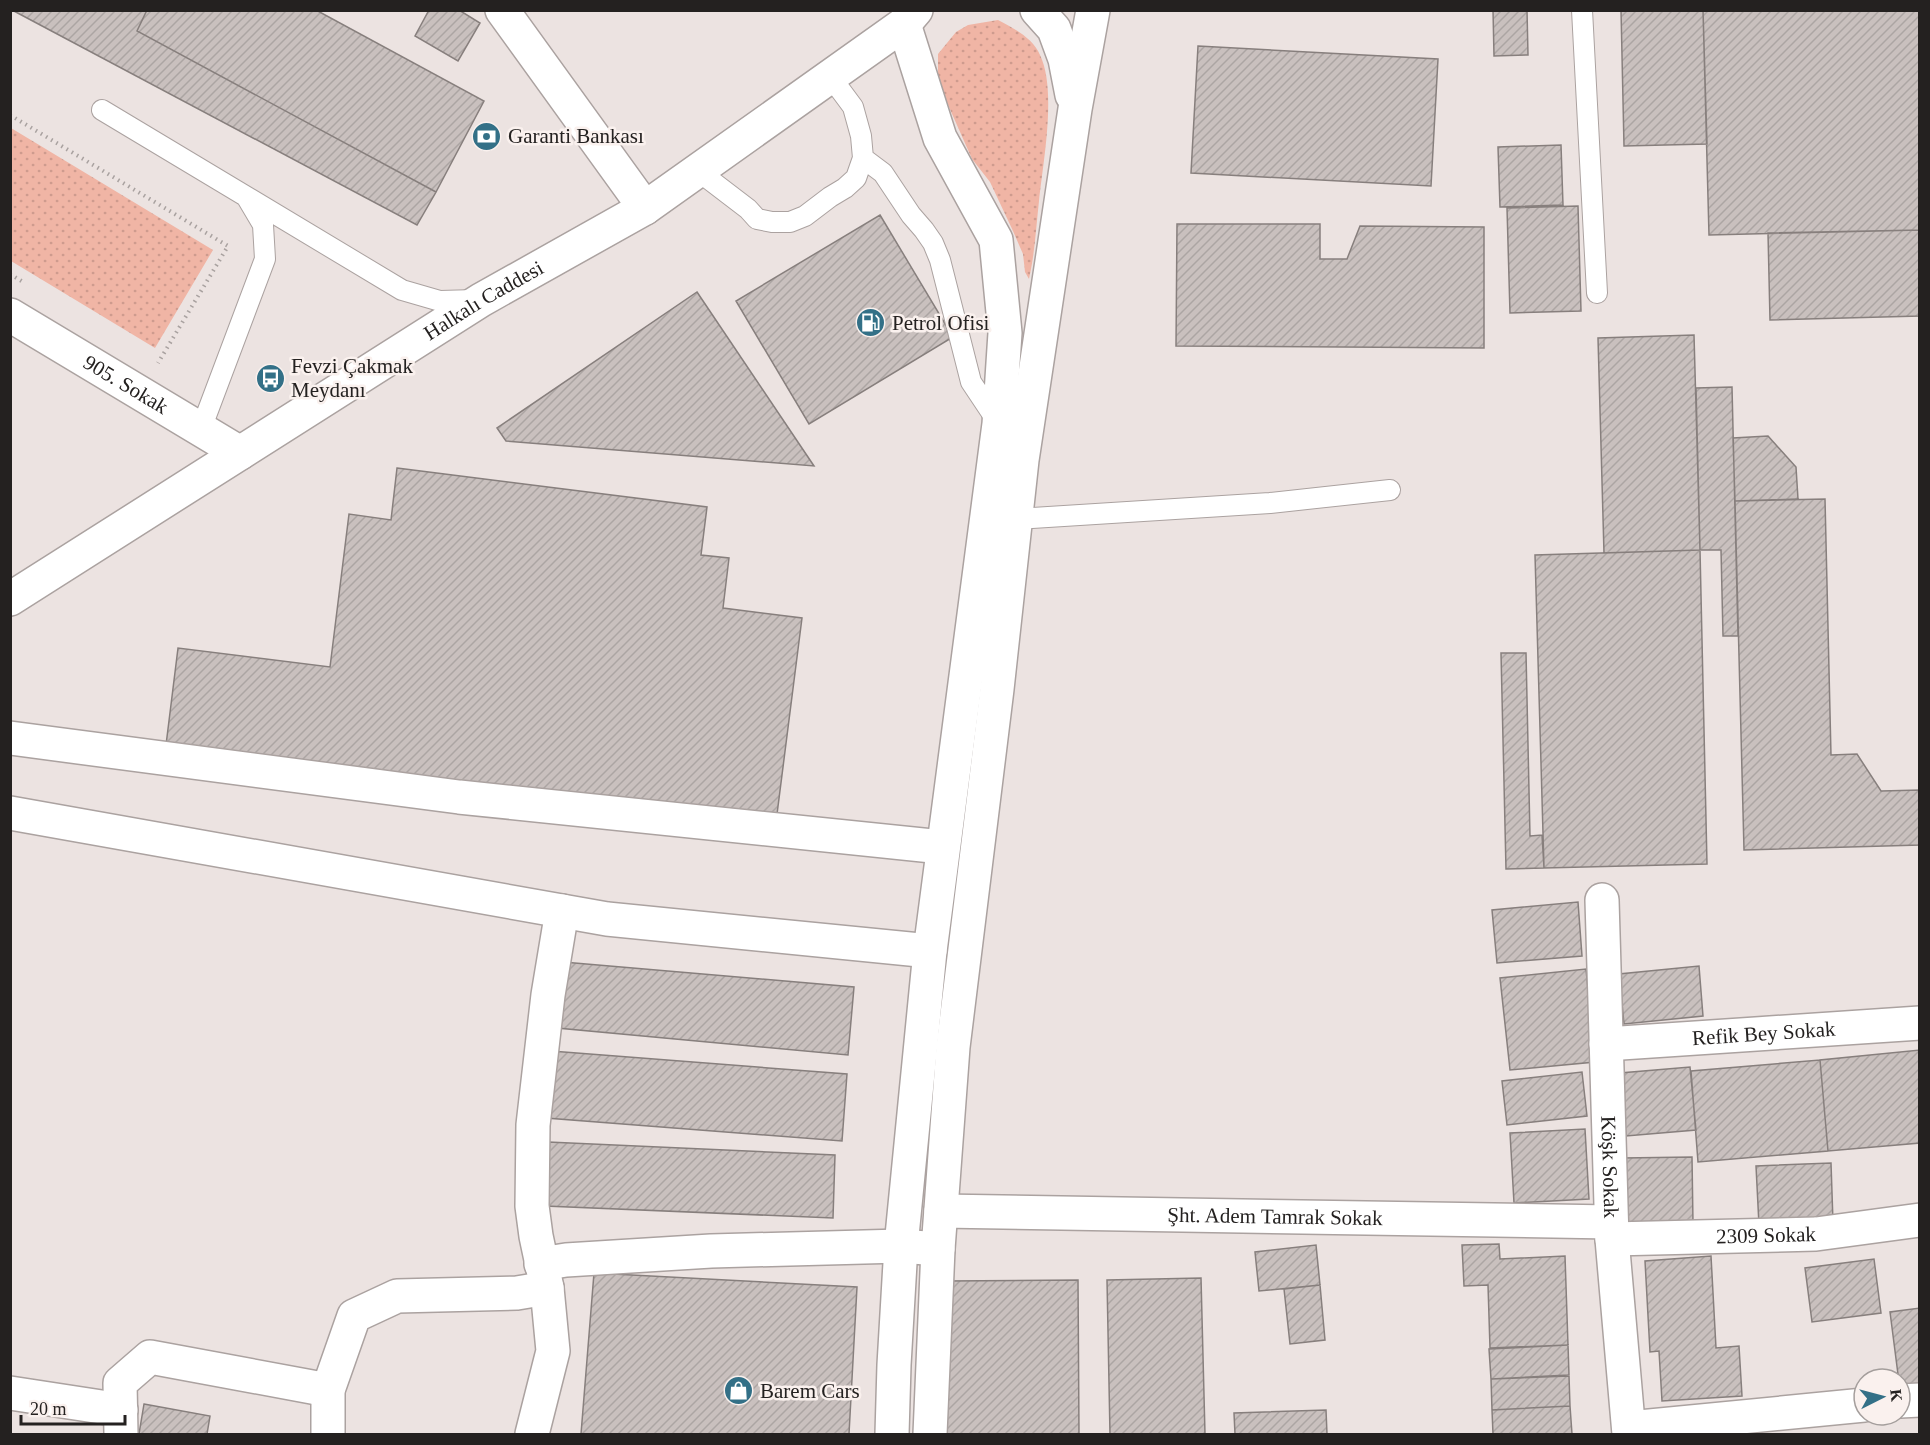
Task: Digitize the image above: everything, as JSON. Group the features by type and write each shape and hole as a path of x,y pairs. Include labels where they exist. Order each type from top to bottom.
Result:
{"street":[{"path":"502,10 645,208"},
{"path":"1037,10 1054,29 1065,59 1075,109"},
{"path":"930,1434 938,1249 952,1047 1022,460 1075,109 1093,10"},
{"path":"892,1434 901,1246 930,951 999,424 1005,333 996,240 940,138 917,15"},
{"name":"Halkalı Caddesi","path":"10,599 481,300 645,208 917,15"},
{"name":"905. Sokak","path":"10,315 240,453"},
{"path":"10,738 459,797 942,847"},
{"path":"10,813 608,919 930,951"},
{"name":"Köşk Sokak","path":"1602,900 1611,1230 1629,1431"},
{"path":"532,1434 553,1351 544,1276 532,1206 533,1125 548,995 562,911"},
{"name":"Refik Bey Sokak","path":"1606,1044 1920,1023"},
{"name":"Şht. Adem Tamrak Sokak","path":"941,1211 1611,1230"},
{"name":"2309 Sokak","path":"1611,1230 1816,1234 1920,1220"},
{"path":"328,1434 328,1390 354,1316 397,1296 517,1293 566,1260 711,1251 901,1246 938,1249"},
{"path":"10,1393 121,1422 120,1383 150,1357 328,1390"},
{"path":"1629,1431 1852,1406"}],"lane":[{"path":"1582,10 1597,293"},
{"path":"697,171 748,209 757,219 772,222 790,222 805,216 845,188 856,178 863,158 861,136 853,106 830,76"},
{"path":"102,110 402,290 440,301 481,300"},
{"path":"863,158 883,172 911,215 933,243 940,260 971,382 999,424"},
{"path":"201,429 265,259 263,225 245,196"},
{"path":"1016,519 1270,503 1390,490"}],"path":[{"path":"10,115 228,246 159,363 149,357"},
{"path":"10,274 30,286"}],"shaded area":[{"path":"998,20 1033,43 1040,55 1048,87 1046,147 1029,279 1025,272 1023,254 1013,231 990,182 972,159 945,98 938,74 938,54 956,32 968,25"},
{"path":"11,128 213,250 155,348 11,261"}],"building":[{"path":"12,10 147,10 137,31 436,192 417,225"},
{"path":"147,10 316,10 484,101 436,192 137,31"},
{"path":"429,10 459,10 480,23 458,61 415,36"},
{"path":"1493,10 1527,10 1528,55 1494,56"},
{"path":"1621,10 1703,10 1707,144 1624,146"},
{"path":"1703,10 1920,10 1920,230 1709,235"},
{"path":"1198,46 1438,59 1431,186 1191,173"},
{"path":"1561,145 1563,205 1500,207 1498,147"},
{"path":"1578,206 1581,311 1510,313 1507,208"},
{"path":"880,215 953,337 809,424 736,301"},
{"path":"1177,224 1320,224 1320,259 1347,259 1360,226 1484,227 1484,348 1176,346"},
{"path":"1920,230 1920,316 1770,320 1768,233"},
{"path":"697,292 814,466 506,441 497,428"},
{"path":"1694,335 1700,550 1604,553 1598,338"},
{"path":"1732,387 1738,636 1723,636 1721,550 1700,550 1696,388"},
{"path":"1768,436 1796,467 1798,499 1735,501 1733,438"},
{"path":"397,468 707,507 701,555 729,558 723,608 802,618 776,822 166,745 178,648 330,667 349,514 391,520"},
{"path":"1825,499 1831,755 1857,754 1881,791 1920,790 1920,845 1744,850 1735,501"},
{"path":"1700,550 1707,864 1544,868 1535,555"},
{"path":"1501,653 1526,653 1530,836 1542,835 1544,868 1506,869"},
{"path":"1578,902 1582,956 1497,963 1492,910"},
{"path":"563,962 854,987 848,1055 557,1028"},
{"path":"1699,966 1703,1016 1624,1024 1619,974"},
{"path":"1586,969 1595,1062 1510,1070 1500,978"},
{"path":"1920,1050 1920,1143 1828,1151 1820,1060"},
{"path":"551,1051 847,1074 842,1141 546,1118"},
{"path":"1820,1060 1828,1151 1698,1162 1691,1071"},
{"path":"1690,1067 1696,1130 1626,1136 1620,1073"},
{"path":"1582,1072 1587,1116 1507,1125 1502,1081"},
{"path":"1585,1129 1589,1199 1514,1203 1510,1133"},
{"path":"548,1142 835,1155 833,1218 545,1206"},
{"path":"1692,1157 1693,1223 1623,1224 1622,1158"},
{"path":"1831,1163 1833,1222 1759,1225 1756,1166"},
{"path":"1499,1244 1500,1259 1565,1256 1568,1345 1490,1348 1488,1285 1464,1286 1462,1245"},
{"path":"1316,1245 1320,1285 1259,1291 1255,1252"},
{"path":"1711,1256 1716,1348 1739,1346 1742,1396 1662,1401 1659,1351 1650,1352 1645,1261"},
{"path":"1874,1259 1881,1313 1812,1322 1805,1268"},
{"path":"594,1273 857,1287 849,1434 581,1434"},
{"path":"1201,1278 1205,1434 1110,1434 1107,1280"},
{"path":"1078,1280 1079,1434 946,1434 945,1281"},
{"path":"1320,1285 1325,1340 1290,1344 1284,1289"},
{"path":"1920,1308 1920,1387 1912,1388 1912,1367 1897,1367 1890,1312"},
{"path":"1568,1345 1569,1375 1491,1379 1489,1349"},
{"path":"1569,1376 1570,1406 1492,1410 1491,1379"},
{"path":"144,1404 210,1416 207,1434 139,1434"},
{"path":"1570,1406 1572,1434 1493,1434 1492,1410"},
{"path":"1326,1410 1327,1434 1235,1434 1234,1413"}],"place":[{"name":"Garanti Bankası","path":"487,136"},
{"name":"Petrol Ofisi","path":"871,323"},
{"name":"Fevzi Çakmak Meydanı","path":"270,378"},
{"name":"Barem Cars","path":"739,1391"}]}
